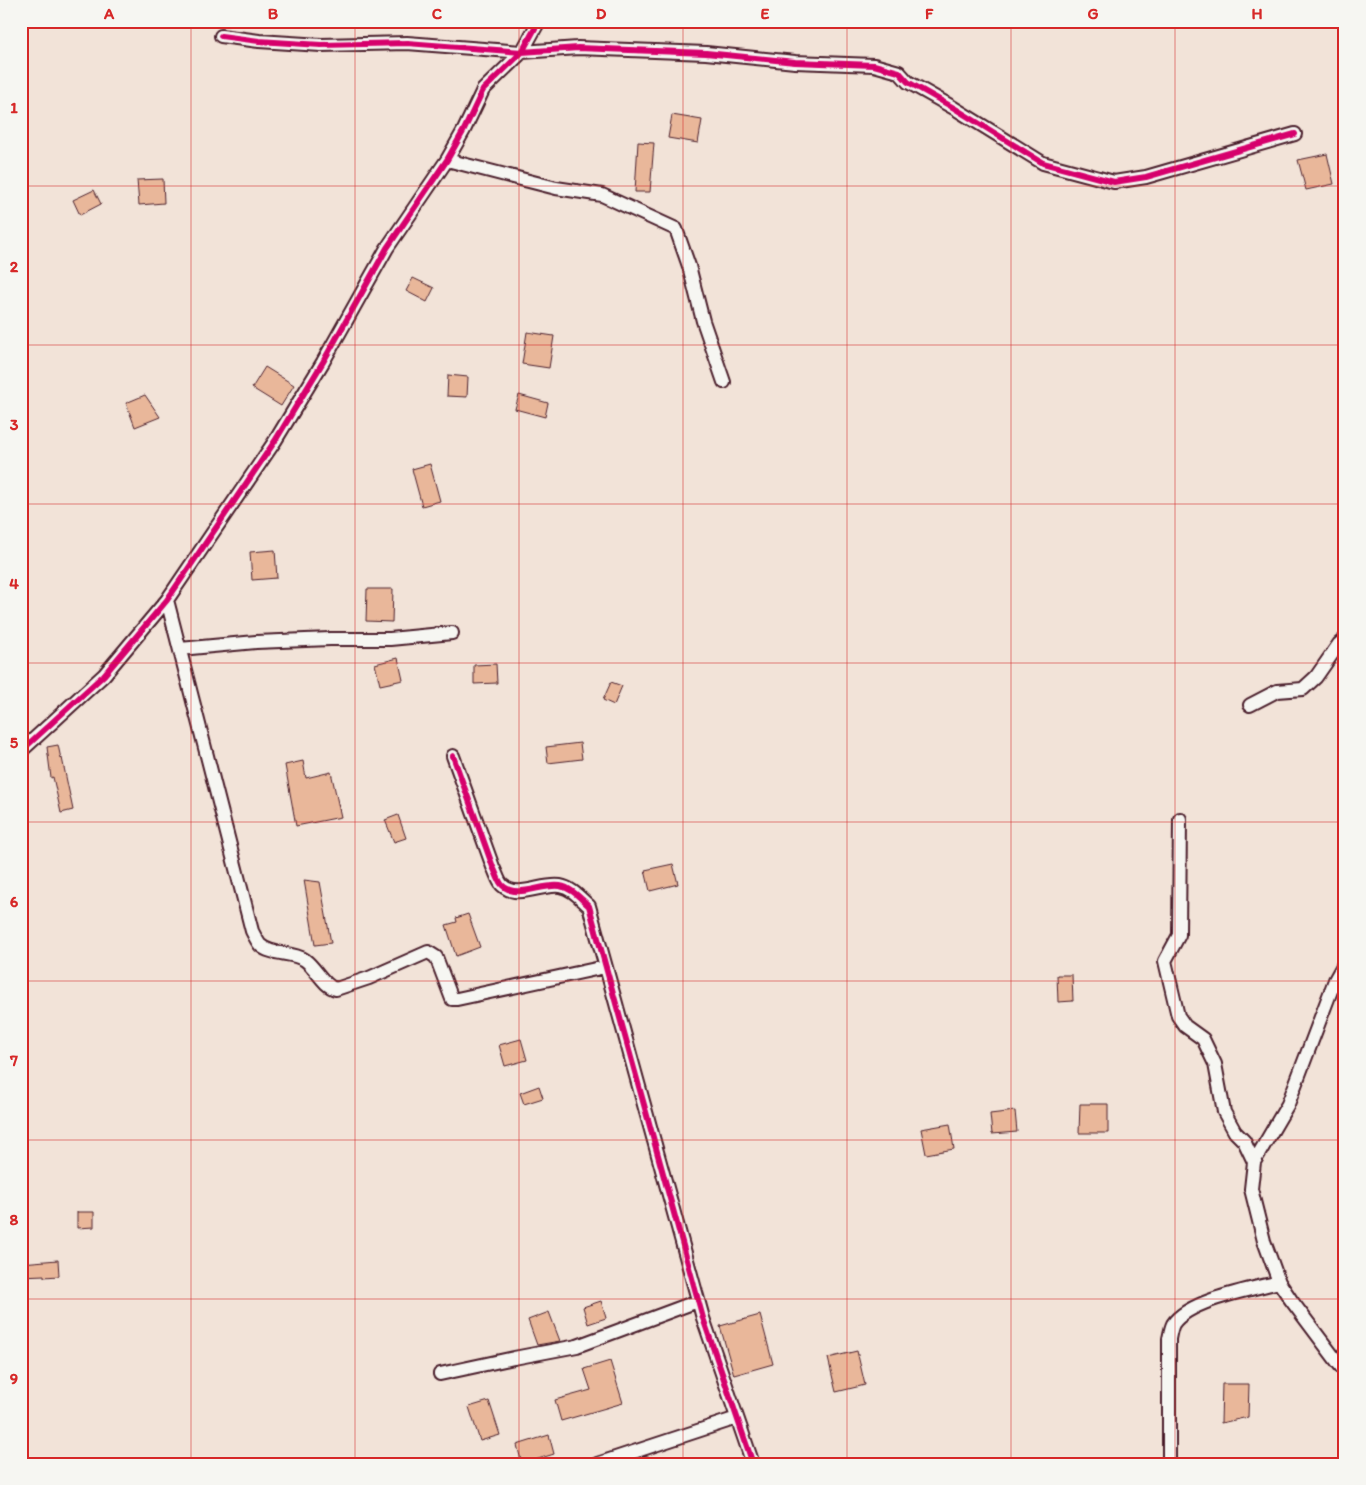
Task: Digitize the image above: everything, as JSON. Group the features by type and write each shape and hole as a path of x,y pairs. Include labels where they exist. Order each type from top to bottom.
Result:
{"street":[{"path":"21,751 104,675 167,600 275,441 323,362 387,248 447,160 483,90 522,52 539,21"},
{"path":"221,36 259,41 321,45 407,43 522,52 578,48 706,53 795,62 874,65 899,72 908,82 1043,163 1114,182 1146,177 1295,134"},
{"path":"447,160 556,188 602,195 676,229 703,321 724,382"},
{"path":"167,600 252,931 260,945 275,952 292,954 304,959 316,969 326,984 336,989 369,978 428,952 436,957 452,999 605,967"},
{"path":"180,649 266,642 390,639 452,633"},
{"path":"1250,705 1277,691 1302,689 1316,677 1339,644 1345,639"},
{"path":"454,756 493,867 502,884 512,890 521,891 559,886 574,892 589,906 698,1301 753,1464"},
{"path":"1180,819 1179,935 1165,962 1178,1016 1185,1026 1204,1039 1215,1064 1224,1112 1235,1132 1244,1141 1254,1162"},
{"path":"1345,962 1335,980 1288,1104 1254,1162 1251,1189 1264,1241 1280,1282 1290,1300 1345,1372"},
{"path":"1169,1464 1169,1339 1173,1324 1187,1311 1214,1299 1280,1282"},
{"path":"440,1374 577,1346 698,1301"},
{"path":"597,1464 737,1418"}],"building":[{"path":"672,115 702,120 698,143 668,138"},
{"path":"638,142 654,143 650,192 635,192"},
{"path":"1327,154 1334,184 1306,190 1298,160"},
{"path":"163,179 164,203 139,205 137,180"},
{"path":"94,190 101,204 80,215 73,200"},
{"path":"413,278 434,288 427,302 406,291"},
{"path":"527,332 554,336 549,368 522,364"},
{"path":"265,367 294,385 281,406 252,388"},
{"path":"448,375 468,377 467,397 447,396"},
{"path":"145,395 160,417 135,427 126,403"},
{"path":"519,395 548,403 545,417 515,409"},
{"path":"430,464 440,501 422,506 412,469"},
{"path":"275,550 277,578 252,580 250,552"},
{"path":"367,589 393,589 392,622 366,621"},
{"path":"398,658 403,680 380,685 375,664"},
{"path":"496,664 497,683 474,684 474,665"},
{"path":"611,682 622,686 614,705 603,700"},
{"path":"580,743 582,759 548,763 546,747"},
{"path":"58,745 73,810 61,813 53,777 51,778 47,747"},
{"path":"303,761 306,778 331,772 341,817 296,826 285,765"},
{"path":"398,815 406,838 394,842 385,820"},
{"path":"673,864 678,884 650,891 645,870"},
{"path":"304,880 320,882 331,943 315,945"},
{"path":"468,914 480,947 456,956 446,925 457,922 456,918"},
{"path":"1057,975 1072,975 1073,1001 1058,1002"},
{"path":"521,1039 527,1060 505,1066 499,1045"},
{"path":"539,1086 543,1098 524,1104 520,1093"},
{"path":"1080,1104 1108,1104 1108,1133 1079,1133"},
{"path":"1015,1111 1017,1132 992,1134 990,1114"},
{"path":"950,1124 954,1149 926,1154 921,1129"},
{"path":"77,1212 94,1212 94,1227 77,1228"},
{"path":"58,1260 59,1276 21,1276 21,1263"},
{"path":"601,1301 606,1318 588,1324 583,1307"},
{"path":"549,1312 560,1341 537,1345 528,1320"},
{"path":"760,1315 773,1364 734,1375 720,1326"},
{"path":"857,1351 865,1385 836,1392 828,1358"},
{"path":"610,1361 623,1403 561,1421 555,1400 591,1390 584,1369"},
{"path":"1222,1384 1249,1384 1248,1417 1221,1423"},
{"path":"489,1401 500,1435 480,1441 469,1407"},
{"path":"549,1435 554,1454 522,1464 517,1445"}],"cycle path":[{"path":"21,751 104,675 167,600 275,441 323,362 387,248 447,160 483,90 522,52 539,21"},
{"path":"221,36 259,41 321,45 407,43 522,52 578,48 706,53 795,62 874,65 899,72 908,82 1043,163 1114,182 1146,177 1295,134"},
{"path":"453,756 493,867 502,885 515,891 560,886 572,891 589,906 703,1318 753,1464"}]}
